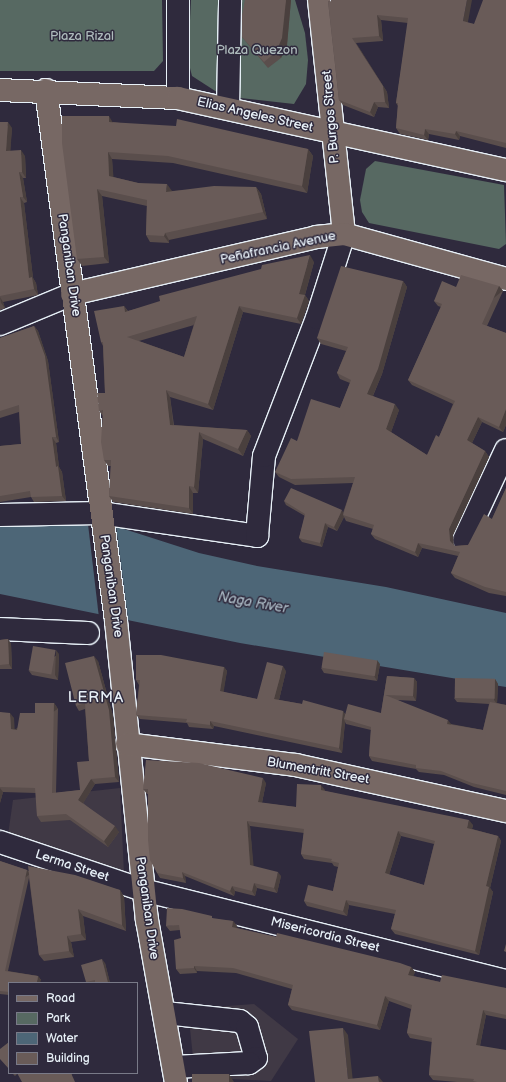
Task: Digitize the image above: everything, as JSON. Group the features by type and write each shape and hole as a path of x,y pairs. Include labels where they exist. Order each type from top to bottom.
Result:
{"main road":[{"name":"P. Burgos Street","path":"322,6 332,133 344,234"},
{"name":"Elias Angeles Street","path":"0,90 46,90 178,98 506,170"},
{"name":"Panganiban Drive","path":"46,90 116,621 127,744 143,890 175,1075"},
{"name":"Peñafrancia Avenue","path":"72,294 316,237 344,234 506,279"},
{"name":"Blumentritt Street","path":"127,744 296,765 506,811"}],"street":[{"path":"178,0 178,98"},
{"path":"228,108 230,0"},
{"path":"0,515 101,516 257,536 264,456 317,318 344,234"},
{"path":"0,324 72,294"},
{"path":"464,540 506,450"},
{"path":"0,629 88,633"},
{"name":"Lerma Street","path":"0,842 143,890"},
{"name":"Misericordia Street","path":"143,890 506,981"},
{"path":"165,1013 240,1021 247,1027 256,1058 249,1063 175,1075"}],"shaded area":[{"path":"120,788 124,874 7,842 13,800"},
{"path":"254,1004 298,1039 271,1081 195,1077 188,1009"}],"green space":[{"name":"Plaza Rizal","path":"0,0 162,0 163,61 154,71 0,71"},
{"name":"Plaza Quezon","path":"191,0 295,0 305,33 308,60 306,84 294,104 223,96 192,76 188,60"},
{"path":"375,161 504,185 506,244 499,249 369,223 362,212 360,200 366,169"}],"water":[{"name":"Naga River","path":"0,520 121,528 199,553 257,566 386,587 506,613 506,687 240,643 0,594"}],"pier":[{"path":"88,524 116,526 128,619 115,621 99,618"}],"building":[{"path":"245,0 286,0 282,38 276,52 264,62 242,37 242,15"},
{"path":"331,0 467,0 463,21 474,24 483,0 506,0 506,143 456,131 455,134 425,129 424,135 396,128 398,103 396,103 408,18 377,15 379,36 352,38 383,86 385,102 374,102 370,112 339,100 328,1 331,2"},
{"path":"62,116 109,116 109,122 176,126 177,119 308,149 302,186 168,156 108,152 109,176 138,183 167,184 166,192 214,186 256,187 263,212 165,233 164,236 146,235 147,200 97,189 104,257 77,259 62,143"},
{"path":"0,122 8,122 6,151 21,150 22,172 19,172 23,197 20,197 29,278 32,277 34,289 0,296"},
{"path":"310,255 299,294 305,295 297,318 239,306 208,404 166,390 170,425 247,430 238,449 199,432 194,487 189,486 189,508 109,496 111,460 104,460 101,442 103,410 99,411 97,393 105,393 103,342 101,342 94,311 124,306 125,312 160,301 159,296 261,269 262,265","holes":["197,316 184,357 127,337"]},
{"path":"341,266 403,281 378,369 367,394 395,404 386,429 427,455 436,435 439,437 455,401 408,380 442,304 434,301 442,281 456,287 461,275 499,286 482,324 506,333 506,409 499,427 478,417 467,440 485,451 449,529 450,541 455,546 468,545 484,514 492,519 506,488 506,592 485,587 451,573 460,552 418,543 415,552 371,534 374,525 343,515 355,477 291,479 275,472 291,438 297,441 311,399 340,408 351,380 337,373 348,347 317,338"},
{"path":"34,326 45,356 56,437 52,437 62,496 31,497 30,491 0,496 0,446 21,444 19,405 0,411 0,338"},
{"path":"291,488 342,510 334,527 325,523 320,543 299,538 305,514 284,501"},
{"path":"8,639 9,664 0,665 0,640"},
{"path":"33,646 56,650 51,675 29,671"},
{"path":"324,652 377,660 375,676 321,668"},
{"path":"136,655 161,655 224,667 220,691 257,699 267,662 283,666 274,699 302,704 303,700 343,711 339,748 210,721 210,725 186,722 187,719 136,715 140,680 136,680"},
{"path":"94,656 109,710 115,777 91,779 78,800 115,826 104,841 66,814 37,816 35,788 0,787 0,712 10,713 11,729 17,730 20,713 35,713 35,703 54,703 52,793 80,790 77,762 89,761 85,703 76,706 65,663"},
{"path":"387,676 414,678 413,696 385,695 448,720 447,724 483,730 490,702 506,705 506,791 472,783 441,771 416,768 416,765 369,756 371,727 344,719 348,704 381,713"},
{"path":"455,678 495,679 495,699 455,698"},
{"path":"146,760 199,763 263,778 258,802 296,807 297,784 321,785 321,790 469,820 467,828 498,836 486,886 489,887 475,951 391,929 396,910 346,900 343,911 304,901 308,885 333,891 339,863 331,861 332,859 301,854 304,829 247,821 250,865 278,872 274,888 254,883 252,891 232,886 230,891 182,872 183,878 157,873 150,860 148,840 148,789 143,789","holes":["398,831 435,841 424,885 385,873"]},
{"path":"0,861 27,870 5,971 38,976 37,982 8,982 8,992 0,991"},
{"path":"28,866 75,875 120,890 122,925 78,909 81,934 67,936 69,951 39,955"},
{"path":"167,908 182,909 212,916 212,918 233,921 232,927 276,937 277,933 400,963 411,967 408,975 440,982 442,975 506,988 506,1015 483,1010 476,1045 506,1050 506,1082 477,1082 473,1081 474,1079 429,1075 432,1038 407,1033 412,1005 385,996 377,1025 288,1005 293,985 233,968 194,966 194,968 176,969 174,940 181,938 179,925 166,926"},
{"path":"102,959 108,982 95,982 95,980 86,982 81,965"},
{"path":"343,1028 348,1079 378,1076 379,1082 315,1082 309,1031"},
{"path":"8,1043 8,1068 0,1059 0,1049"},
{"path":"18,1074 71,1074 75,1082 22,1082"},
{"path":"192,1074 229,1074 229,1082 192,1082"}],"district":[{"name":"LERMA","path":"96,698"}]}
